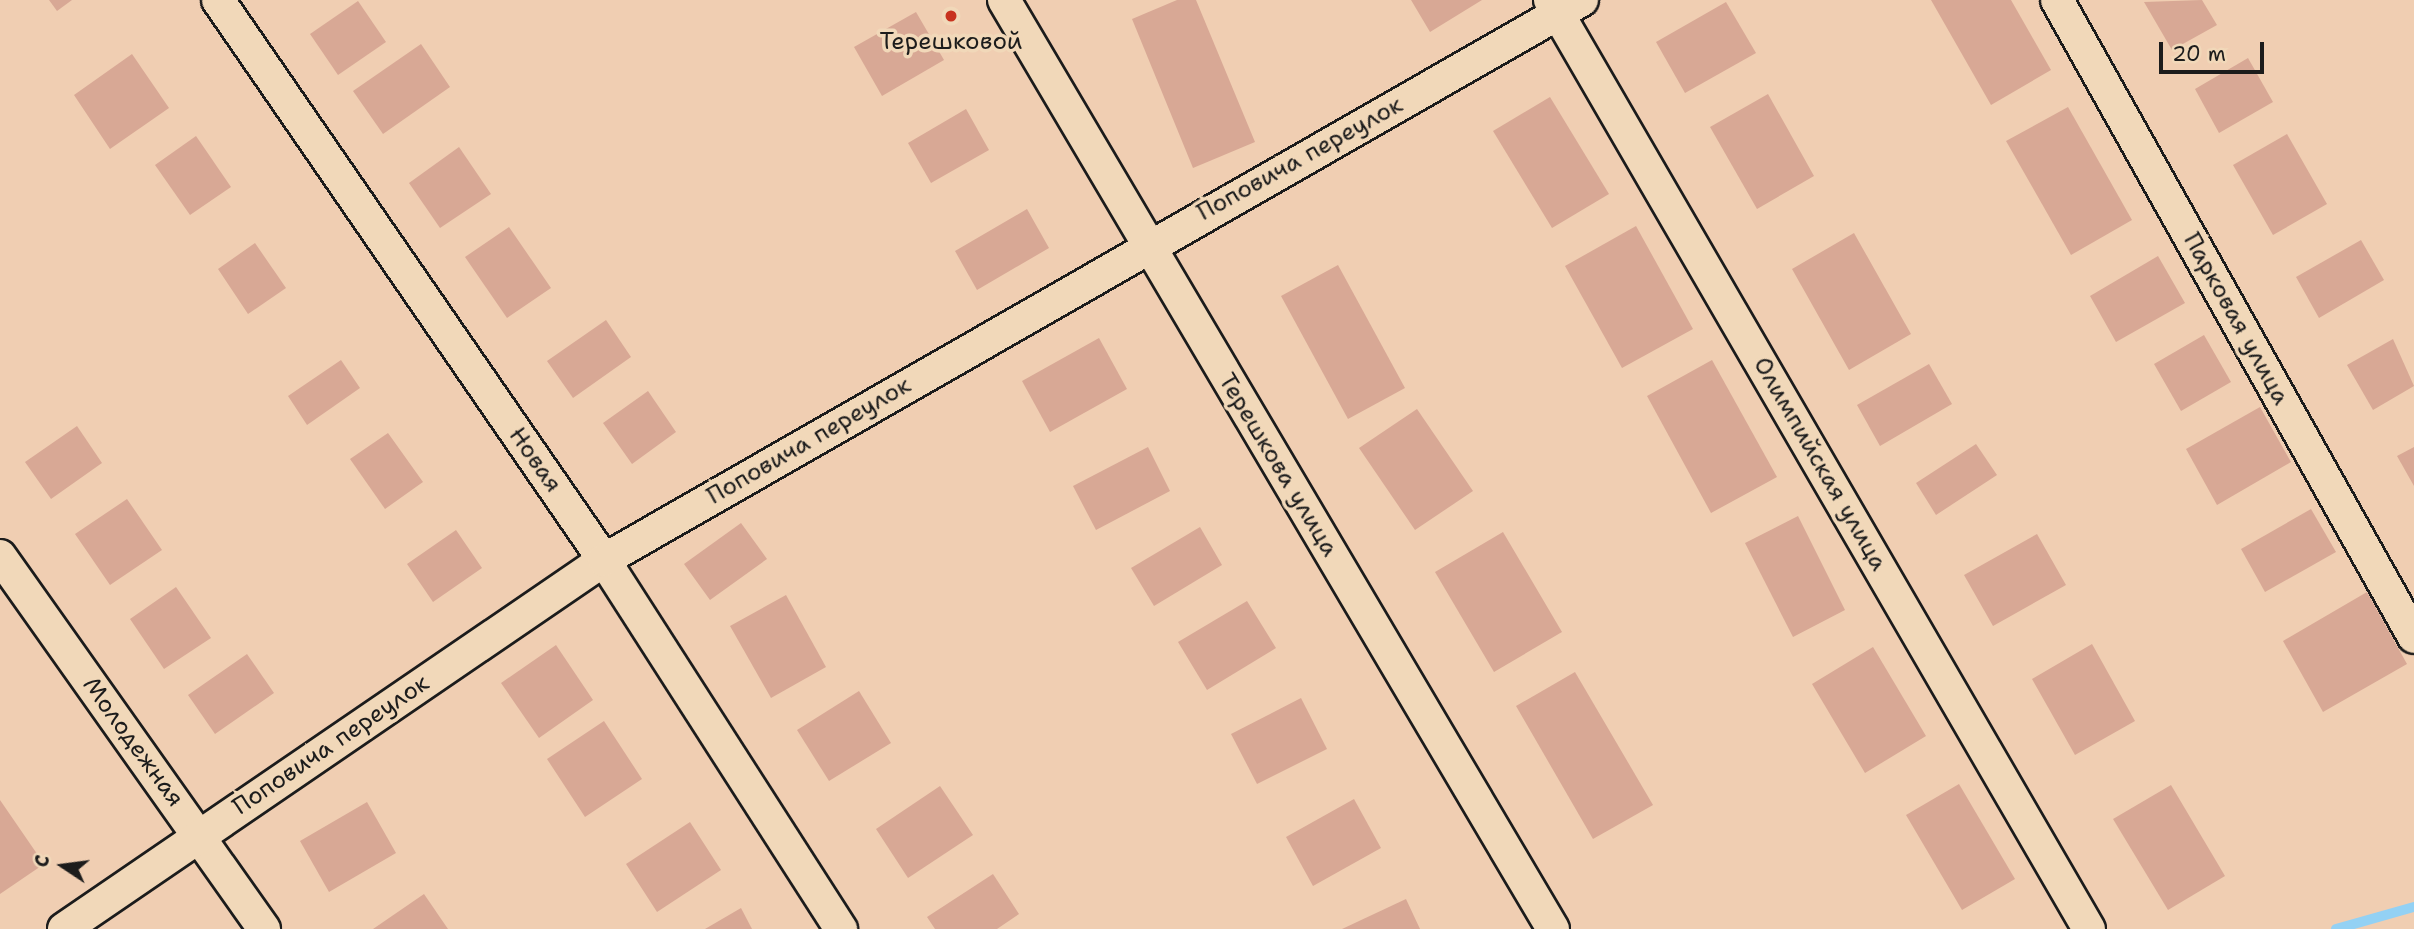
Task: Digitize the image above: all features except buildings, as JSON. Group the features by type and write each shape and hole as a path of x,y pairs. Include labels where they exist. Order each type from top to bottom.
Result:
{"street":[{"name":"Новая","path":"218,0 604,560 841,929"},
{"name":"Терешкова улица","path":"1004,0 1553,929"},
{"name":"Парковая улица","path":"2057,0 2414,637"},
{"name":"Поповича переулок","path":"64,929 604,560 1564,5"},
{"name":"Олимпийская улица","path":"1564,5 2090,929"},
{"name":"Молодежная","path":"0,556 200,834 264,929"}],"waterway":[{"path":"2336,929 2414,907"}],"place":[{"name":"Терешковой","path":"951,16"}]}
